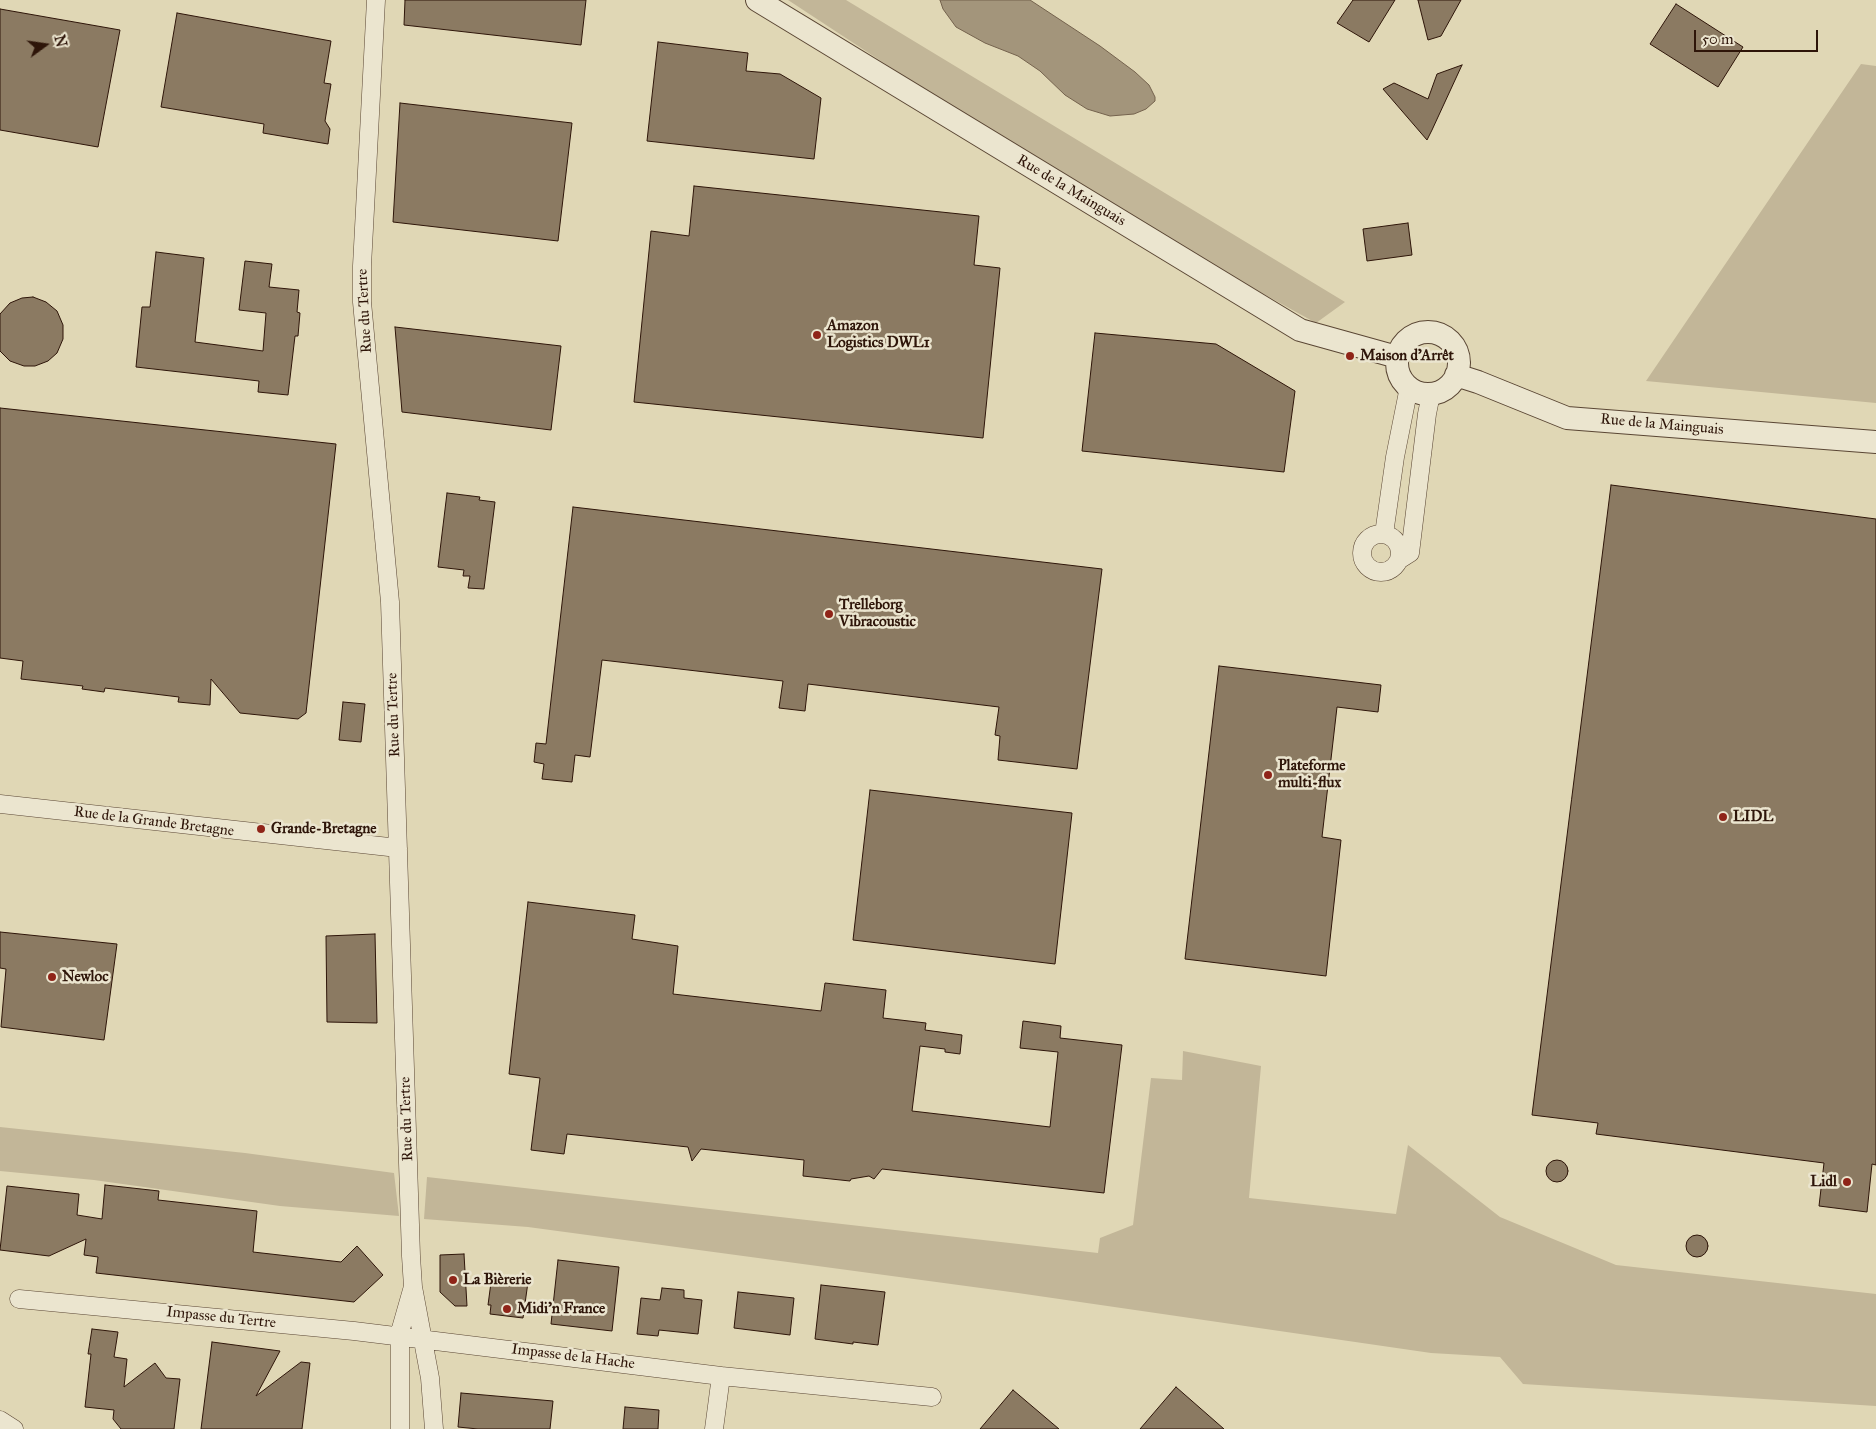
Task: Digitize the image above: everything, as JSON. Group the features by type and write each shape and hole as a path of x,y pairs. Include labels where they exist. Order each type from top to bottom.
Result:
{"street":[{"name":"Rue du Tertre","path":"376,0 362,266 362,302 390,602 413,1287 430,1378 434,1429"},
{"name":"Rue de la Mainguais","path":"757,0 1300,330 1397,357"},
{"path":"1422,332 1439,334 1448,339 1458,356 1459,366 1456,375 1446,388 1431,394 1420,393 1409,387 1399,375 1396,366 1400,348 1413,335 1422,332"},
{"name":"Rue de la Mainguais","path":"1456,375 1568,418 1876,442"},
{"path":"1384,534 1394,457 1409,387"},
{"path":"1399,560 1400,554 1396,542 1384,534 1374,536 1365,544 1363,556 1365,562 1374,570 1380,572 1391,569 1399,560 1410,553 1431,394"},
{"name":"Rue de la Grande Bretagne","path":"0,804 398,848"},
{"path":"400,1429 400,1336 413,1287"},
{"name":"Impasse du Tertre","path":"19,1299 424,1339"},
{"name":"Impasse de la Hache","path":"424,1339 721,1376 932,1397"},
{"path":"714,1429 721,1376"},
{"path":"0,1420 14,1429"}],"shaded area":[{"path":"788,0 846,0 1345,302 1316,323 1157,235 1015,149"},
{"path":"940,0 1030,0 1100,46 1135,72 1149,85 1155,101 1146,109 1134,114 1110,116 1087,109 1065,95 1040,71 1018,56 985,43 956,27 943,9"},
{"path":"1861,64 1876,66 1876,403 1646,381"},
{"path":"1183,1051 1261,1066 1249,1198 1396,1214 1408,1145 1500,1217 1616,1265 1876,1294 1876,1406 1523,1384 1500,1357 1431,1353 1018,1293 528,1227 424,1219 427,1177 1098,1253 1100,1238 1133,1225 1151,1078 1182,1080"},
{"path":"0,1127 245,1153 394,1173 399,1216 280,1206 94,1180 0,1171"}],"building":[{"path":"405,0 586,0 581,45 404,25"},
{"path":"1353,0 1395,0 1369,42 1337,23"},
{"path":"1418,0 1461,0 1441,36 1428,40"},
{"path":"1676,4 1743,47 1718,87 1650,44"},
{"path":"0,9 120,30 98,147 0,130"},
{"path":"177,13 331,41 324,83 331,84 325,121 330,129 328,144 263,133 264,124 161,107"},
{"path":"658,42 748,53 746,71 780,74 821,98 814,159 647,141"},
{"path":"1462,65 1427,140 1383,89 1394,83 1428,99 1437,74"},
{"path":"400,103 572,123 558,241 393,222"},
{"name":"Amazon Logistics DWL1","path":"694,186 979,216 974,265 1000,268 983,438 634,402 651,231 689,236"},
{"path":"1408,223 1412,255 1367,261 1363,229"},
{"path":"156,252 204,258 195,342 263,351 266,313 239,310 245,261 272,264 269,287 299,290 297,312 300,313 298,336 295,336 288,395 258,392 259,381 136,367 142,307 150,307"},
{"path":"33,297 46,302 57,311 63,325 63,339 57,353 48,361 35,366 24,366 10,361 0,351 0,314 10,303 22,298"},
{"path":"395,327 561,346 551,430 402,412"},
{"path":"1095,333 1216,344 1295,391 1284,472 1082,451"},
{"path":"0,408 336,444 306,713 298,719 240,713 211,679 210,705 178,702 179,697 105,688 104,692 82,689 83,686 21,679 23,661 0,658"},
{"name":"LIDL","path":"1611,485 1876,519 1876,1165 1872,1164 1867,1212 1819,1206 1824,1163 1596,1134 1598,1123 1532,1115"},
{"path":"447,493 480,497 479,500 495,502 484,589 468,588 470,576 463,576 464,570 438,567"},
{"name":"Trelleborg Vibracoustic","path":"573,507 1102,569 1077,769 998,760 1000,736 995,735 999,707 808,684 805,711 779,708 783,681 602,660 590,757 575,755 572,782 542,779 544,764 534,762 536,743 546,744"},
{"name":"Plateforme multi-flux","path":"1219,666 1381,685 1378,712 1337,707 1322,837 1341,840 1326,976 1185,959"},
{"path":"343,702 365,704 361,742 339,740"},
{"path":"870,790 1072,813 1055,964 853,940"},
{"path":"528,902 635,915 632,939 678,946 673,994 821,1011 825,983 886,990 883,1018 926,1023 925,1030 962,1035 960,1054 945,1052 945,1049 920,1046 912,1111 1050,1127 1058,1052 1020,1048 1023,1021 1061,1026 1060,1038 1122,1045 1104,1193 882,1169 874,1179 869,1176 851,1179 850,1181 803,1176 804,1160 701,1149 692,1161 688,1147 567,1134 564,1154 531,1150 540,1078 509,1074"},
{"path":"0,932 117,944 104,1040 1,1027 6,969 0,968"},
{"path":"375,934 377,1023 327,1022 326,936"},
{"path":"1557,1160 1565,1163 1568,1171 1565,1179 1557,1182 1549,1179 1546,1171 1549,1163"},
{"path":"105,1185 159,1191 158,1200 257,1211 253,1252 341,1262 357,1246 383,1275 354,1302 96,1273 98,1257 84,1255 86,1239 49,1256 0,1250 7,1186 79,1194 77,1215 102,1219"},
{"path":"1697,1235 1705,1238 1708,1246 1705,1254 1697,1257 1689,1254 1686,1246 1689,1238"},
{"path":"464,1254 467,1306 455,1306 440,1292 440,1255"},
{"path":"558,1260 619,1267 612,1331 551,1324"},
{"path":"492,1275 528,1282 523,1318 490,1314 491,1305 488,1305"},
{"path":"821,1285 885,1292 878,1345 815,1339"},
{"path":"662,1288 684,1290 684,1298 702,1300 698,1334 659,1330 658,1336 637,1334 641,1298 660,1300"},
{"path":"738,1292 794,1298 790,1335 734,1328"},
{"path":"92,1329 118,1332 114,1357 127,1359 124,1387 155,1363 166,1378 180,1379 174,1429 121,1429 113,1419 114,1410 85,1407 91,1354 88,1354"},
{"path":"212,1342 280,1351 256,1396 301,1362 310,1363 302,1429 201,1429"},
{"path":"1176,1387 1224,1429 1140,1429"},
{"path":"1013,1390 1059,1429 980,1429"},
{"path":"461,1393 553,1401 550,1429 478,1429 458,1427"},
{"path":"625,1407 659,1410 658,1429 623,1429"}],"place":[{"name":"Amazon Logistics DWL1","path":"817,335"},
{"name":"Maison d'Arrêt","path":"1350,356"},
{"name":"Trelleborg Vibracoustic","path":"829,614"},
{"name":"Plateforme multi-flux","path":"1268,775"},
{"name":"LIDL","path":"1723,817"},
{"name":"Grande-Bretagne","path":"261,829"},
{"name":"Newloc","path":"52,977"},
{"name":"Lidl","path":"1847,1182"},
{"name":"La Bièrerie","path":"453,1280"},
{"name":"Midi'n France","path":"507,1309"}]}
